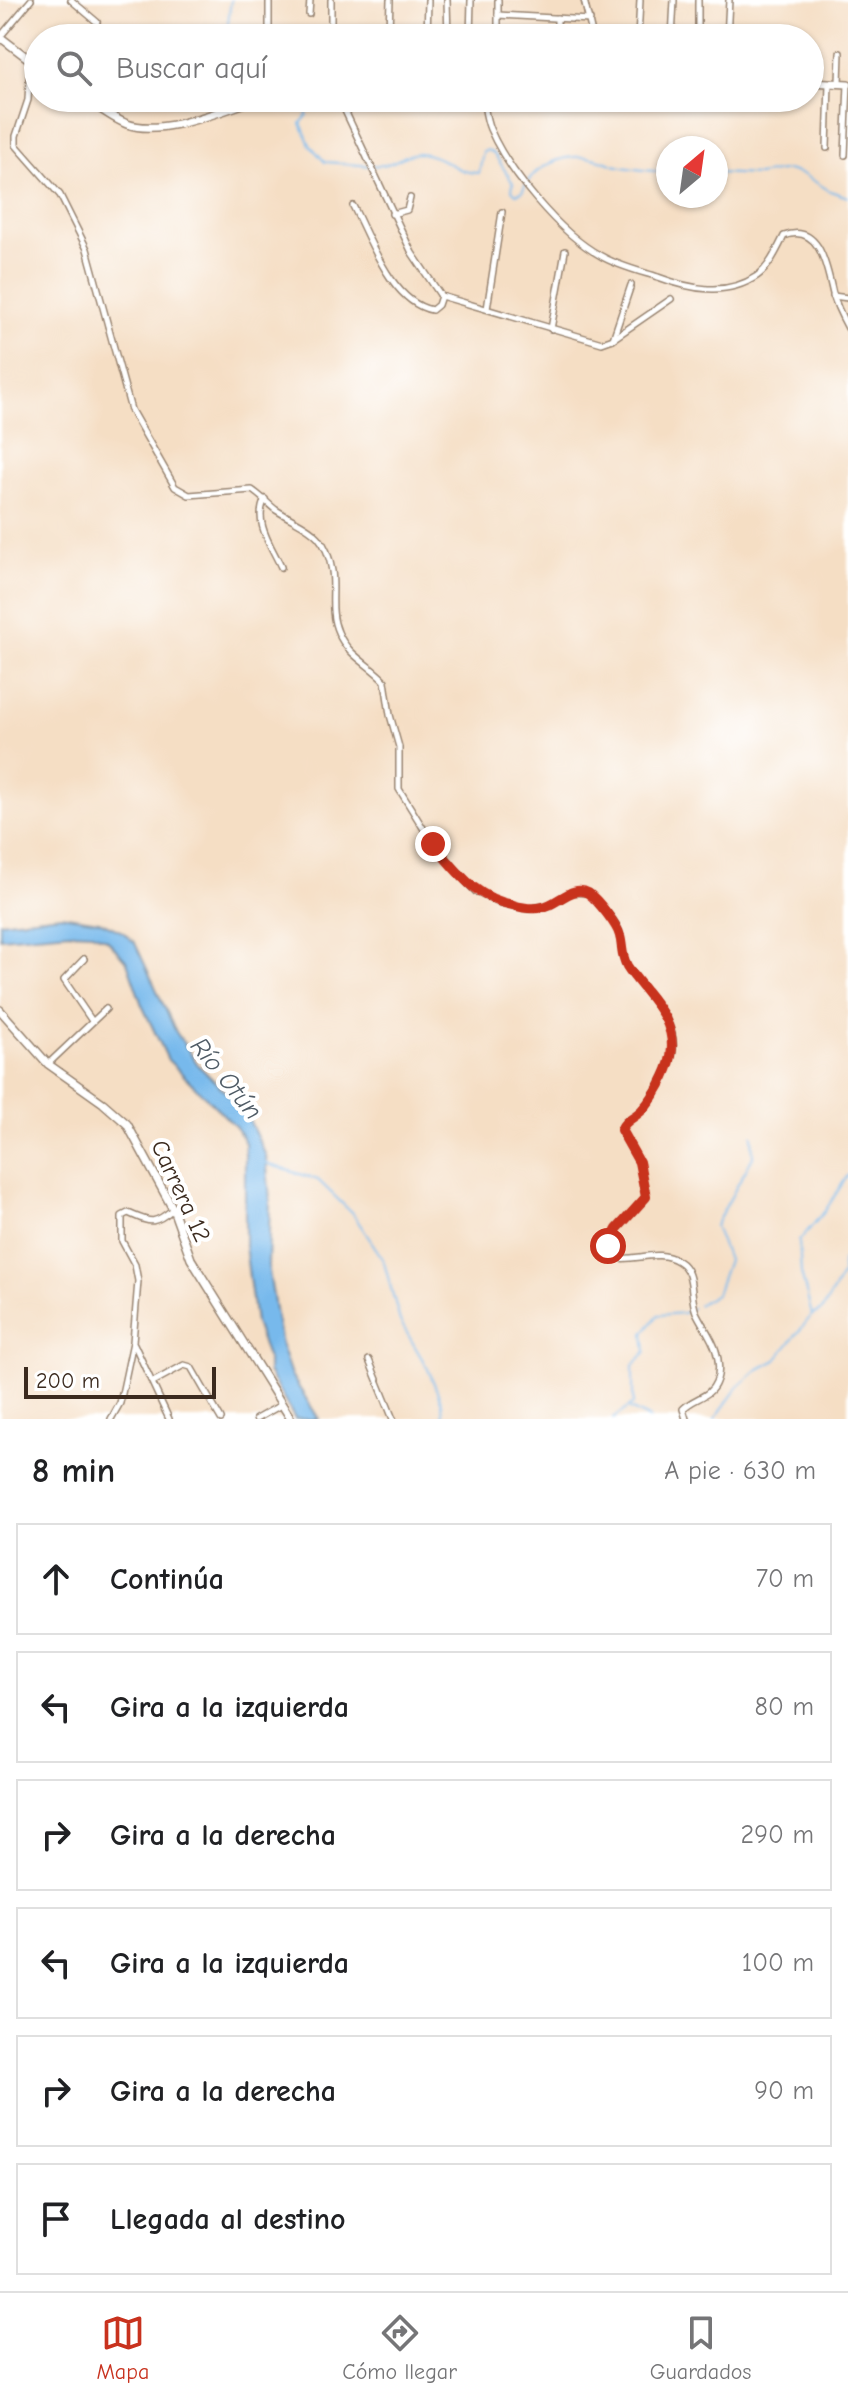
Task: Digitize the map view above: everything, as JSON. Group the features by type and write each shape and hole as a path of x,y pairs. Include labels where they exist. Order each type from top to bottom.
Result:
{"street":[{"path":"24,55 0,37 31,0"},
{"path":"71,0 97,22"},
{"path":"269,0 269,24"},
{"path":"309,14 310,0"},
{"path":"331,0 331,24"},
{"path":"389,24 390,0"},
{"path":"427,24 428,0"},
{"path":"447,0 448,24"},
{"path":"470,24 471,0"},
{"path":"498,0 498,24"},
{"path":"584,0 591,24"},
{"path":"639,24 640,0"},
{"path":"673,24 674,0"},
{"path":"698,0 698,24"},
{"path":"728,24 729,0"},
{"path":"498,15 590,20"},
{"path":"557,18 557,24"},
{"path":"840,53 845,84 845,155"},
{"path":"824,83 845,84"},
{"path":"827,148 829,83"},
{"path":"24,112 16,145 60,195 87,249 131,410 175,487 185,494 252,490 275,509 309,527 324,546 332,571 332,611 338,633 347,649 385,681 399,747 399,789 433,844 476,892 497,902 529,909 541,908 579,890 589,893 617,926 620,950 626,964 659,1008 672,1039 671,1059 653,1097 640,1113 622,1126 622,1135 639,1162 646,1197 617,1229 608,1246 617,1258 661,1255 686,1266 696,1311 716,1348 719,1373 714,1387 705,1397 692,1401 683,1409 686,1419"},
{"path":"106,112 130,125 146,128 177,124 216,112"},
{"path":"345,112 412,253 441,296 602,343 613,339 671,299"},
{"path":"486,112 489,128 531,193 570,236 593,252 684,286 717,290 758,276 784,236 799,234 825,255 833,296 848,328"},
{"path":"407,218 410,198"},
{"path":"353,206 385,267 405,296 412,303 432,310 441,296"},
{"path":"392,214 407,210"},
{"path":"487,309 502,212"},
{"path":"551,329 565,251"},
{"path":"613,339 631,285"},
{"path":"833,296 848,298"},
{"path":"265,499 260,509 262,527 281,567"},
{"path":"84,959 65,978 92,1021"},
{"path":"48,1064 106,1009"},
{"name":"Carrera 12","path":"0,1010 48,1064 127,1124 173,1209 191,1259 291,1419"},
{"path":"111,1419 120,1403 133,1342 138,1281 135,1265 122,1241 122,1216 128,1213 145,1221 155,1221 173,1209"},
{"path":"133,1342 169,1419"},
{"path":"369,1360 393,1419"},
{"path":"153,1382 184,1365 191,1367 221,1419"},
{"path":"256,1419 281,1405"}],"water":[{"name":"Río Otún","path":"61,915 99,921 123,932 135,943 176,1032 199,1066 245,1111 266,1156 270,1201 268,1265 281,1346 291,1375 319,1419 295,1419 268,1372 268,1360 255,1323 245,1246 245,1143 236,1127 168,1060 142,1005 127,962 107,939 92,933 0,938 0,922"}],"waterway":[{"path":"228,24 231,0"},
{"path":"307,112 301,123 310,145 325,162 383,165 419,153 479,173 483,152 488,150 495,155 513,183 512,190 516,194 522,192 542,168 571,157 592,158 619,166 656,171"},
{"path":"728,174 758,175 787,170 848,197"},
{"path":"698,1305 716,1294 728,1260 715,1226 753,1157 752,1135"},
{"path":"265,1163 318,1180 353,1214 383,1259 400,1321 428,1369 442,1403 443,1419"},
{"path":"715,1419 738,1387 757,1370 776,1360 812,1315 801,1273 799,1241 825,1211 848,1175"},
{"path":"812,1315 822,1310 843,1274 842,1261 848,1257"},
{"path":"613,1419 633,1404 633,1366 646,1352 644,1333 658,1315 684,1313 692,1308"},
{"path":"630,1409 650,1419"}],"route":[{"path":"433,844 476,892 497,902 529,909 541,908 572,892 579,890 589,893 617,926 620,950 626,964 666,1018 672,1039 671,1059 653,1097 640,1113 625,1121 621,1130 639,1162 646,1197 617,1229 608,1246"}]}
